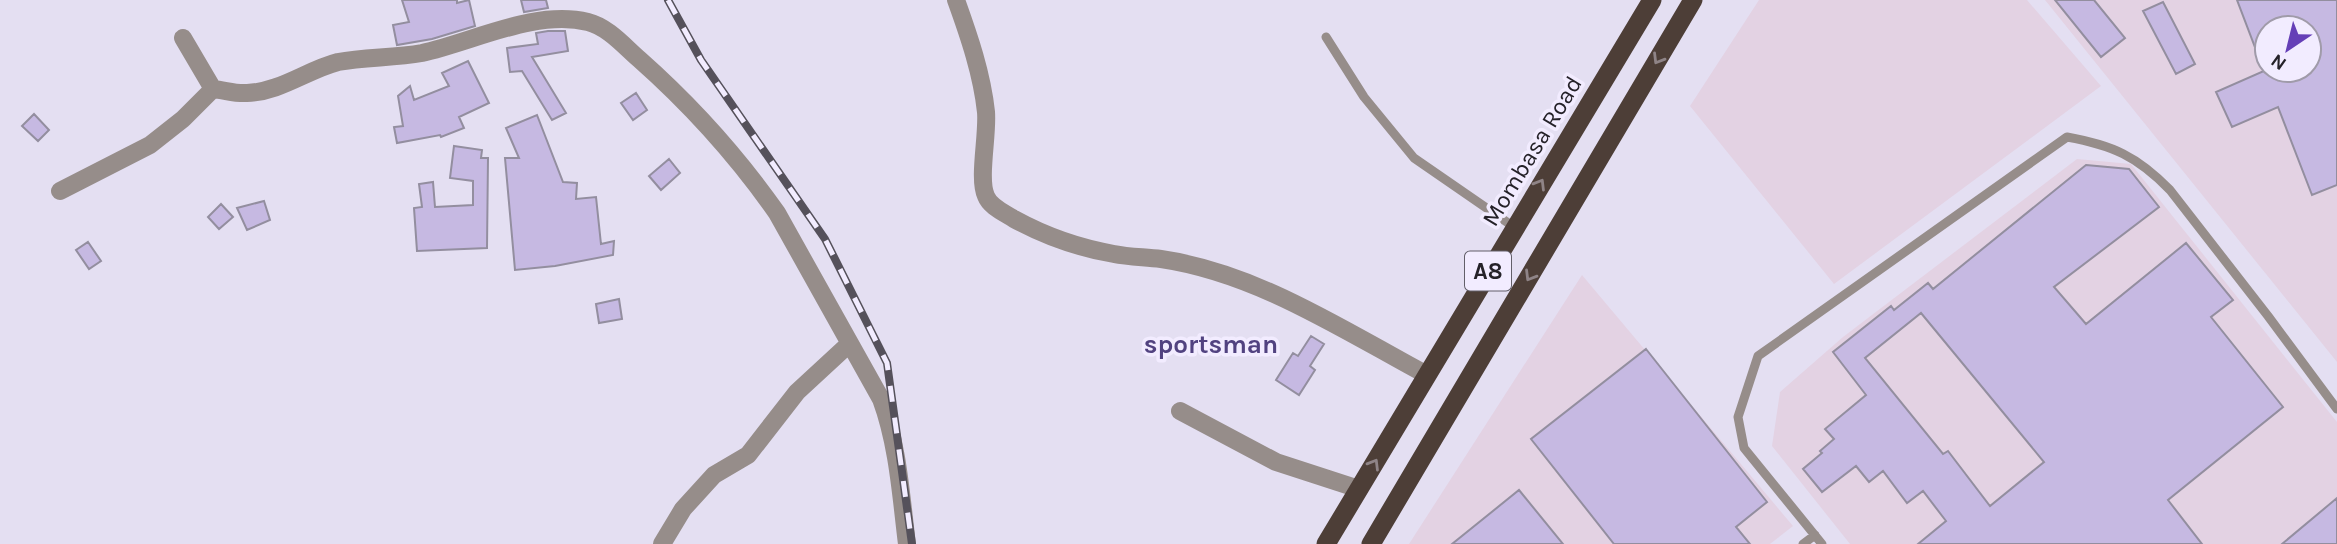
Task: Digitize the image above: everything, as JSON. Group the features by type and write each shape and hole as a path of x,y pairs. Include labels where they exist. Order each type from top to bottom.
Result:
{"highway":[{"name":"Mombasa Road","path":"1326,544 1652,0"},
{"name":"A8","path":"1371,544 1693,0"}],"street":[{"path":"956,0 983,89 987,128 984,188 987,199 993,205 1030,227 1076,245 1116,255 1161,259 1197,267 1260,289 1302,307 1427,375"},
{"path":"183,38 213,89 254,93 295,81 326,65 411,55 537,22 565,19 590,23 612,35 706,124 759,187 777,213 878,392 888,419 895,455 907,544"},
{"path":"60,191 150,145 183,119 213,89"},
{"path":"662,544 683,509 714,475 748,455 789,401 849,344"},
{"path":"1181,411 1276,462 1359,489"}],"lane":[{"path":"1326,37 1364,97 1415,158 1514,227"},
{"path":"1822,544 1744,448 1738,417 1758,356 2067,137 2103,144 2125,154 2154,174 2170,190 2337,409"},
{"path":"1803,544 1815,535"}],"shaded area":[{"path":"1759,0 2027,0 2101,86 1834,284 1690,106"},
{"path":"2045,0 2337,0 2337,362"},
{"path":"2077,159 2131,164 2337,422 2337,544 1850,544 1772,446 1780,392 1843,337"},
{"path":"1582,275 1793,526 1770,544 1409,544"}],"building":[{"path":"402,0 457,0 457,3 469,0 475,26 432,39 397,45 393,25 409,22"},
{"path":"521,0 546,0 548,8 524,12"},
{"path":"2055,0 2094,0 2125,38 2101,57"},
{"path":"2237,0 2337,0 2337,185 2312,195 2278,107 2232,127 2216,92 2253,76 2253,84 2323,84 2323,14 2253,14 2253,42"},
{"path":"2163,2 2195,64 2176,74 2143,11"},
{"path":"565,31 568,51 532,57 566,113 552,120 522,71 510,72 507,48 538,44 536,33"},
{"path":"468,61 489,103 459,117 464,128 441,137 440,135 397,143 394,127 403,126 398,96 410,86 414,100 449,86 442,73"},
{"path":"636,93 647,110 633,120 621,103"},
{"path":"34,114 49,130 38,141 22,126"},
{"path":"537,115 563,182 577,183 576,199 596,197 601,244 614,241 613,255 515,270 505,158 519,158 506,128"},
{"path":"454,146 482,150 481,158 488,158 487,248 417,251 414,208 422,207 419,184 433,182 435,207 473,205 473,181 450,178"},
{"path":"669,159 680,173 661,190 649,176"},
{"path":"2086,165 2129,169 2159,207 2054,287 2086,324 2186,243 2233,300 2211,317 2283,407 2168,500 2202,544 1918,544 1946,521 1923,491 1907,503 1883,471 1869,482 1856,466 1822,492 1803,469 1834,439 1825,429 1866,395 1833,352 1891,306 1894,310 1928,283 1933,289","holes":["1921,313 2044,462 1990,506 1948,451 1943,454 1865,358"]},
{"path":"264,201 270,220 247,230 237,208"},
{"path":"221,204 233,217 219,229 208,217"},
{"path":"88,242 101,261 89,269 76,250"},
{"path":"619,299 622,319 599,323 596,304"},
{"path":"1311,336 1324,344 1310,366 1315,370 1299,395 1276,380 1293,353 1298,356"},
{"path":"1646,349 1767,502 1736,527 1750,544 1614,544 1531,439"},
{"path":"1519,490 1563,544 1452,544"},
{"path":"2337,498 2337,544 2282,544"}],"railway":[{"path":"668,0 701,60 825,239 887,363 912,544"}],"district":[{"name":"sportsman","path":"1211,344"}]}
